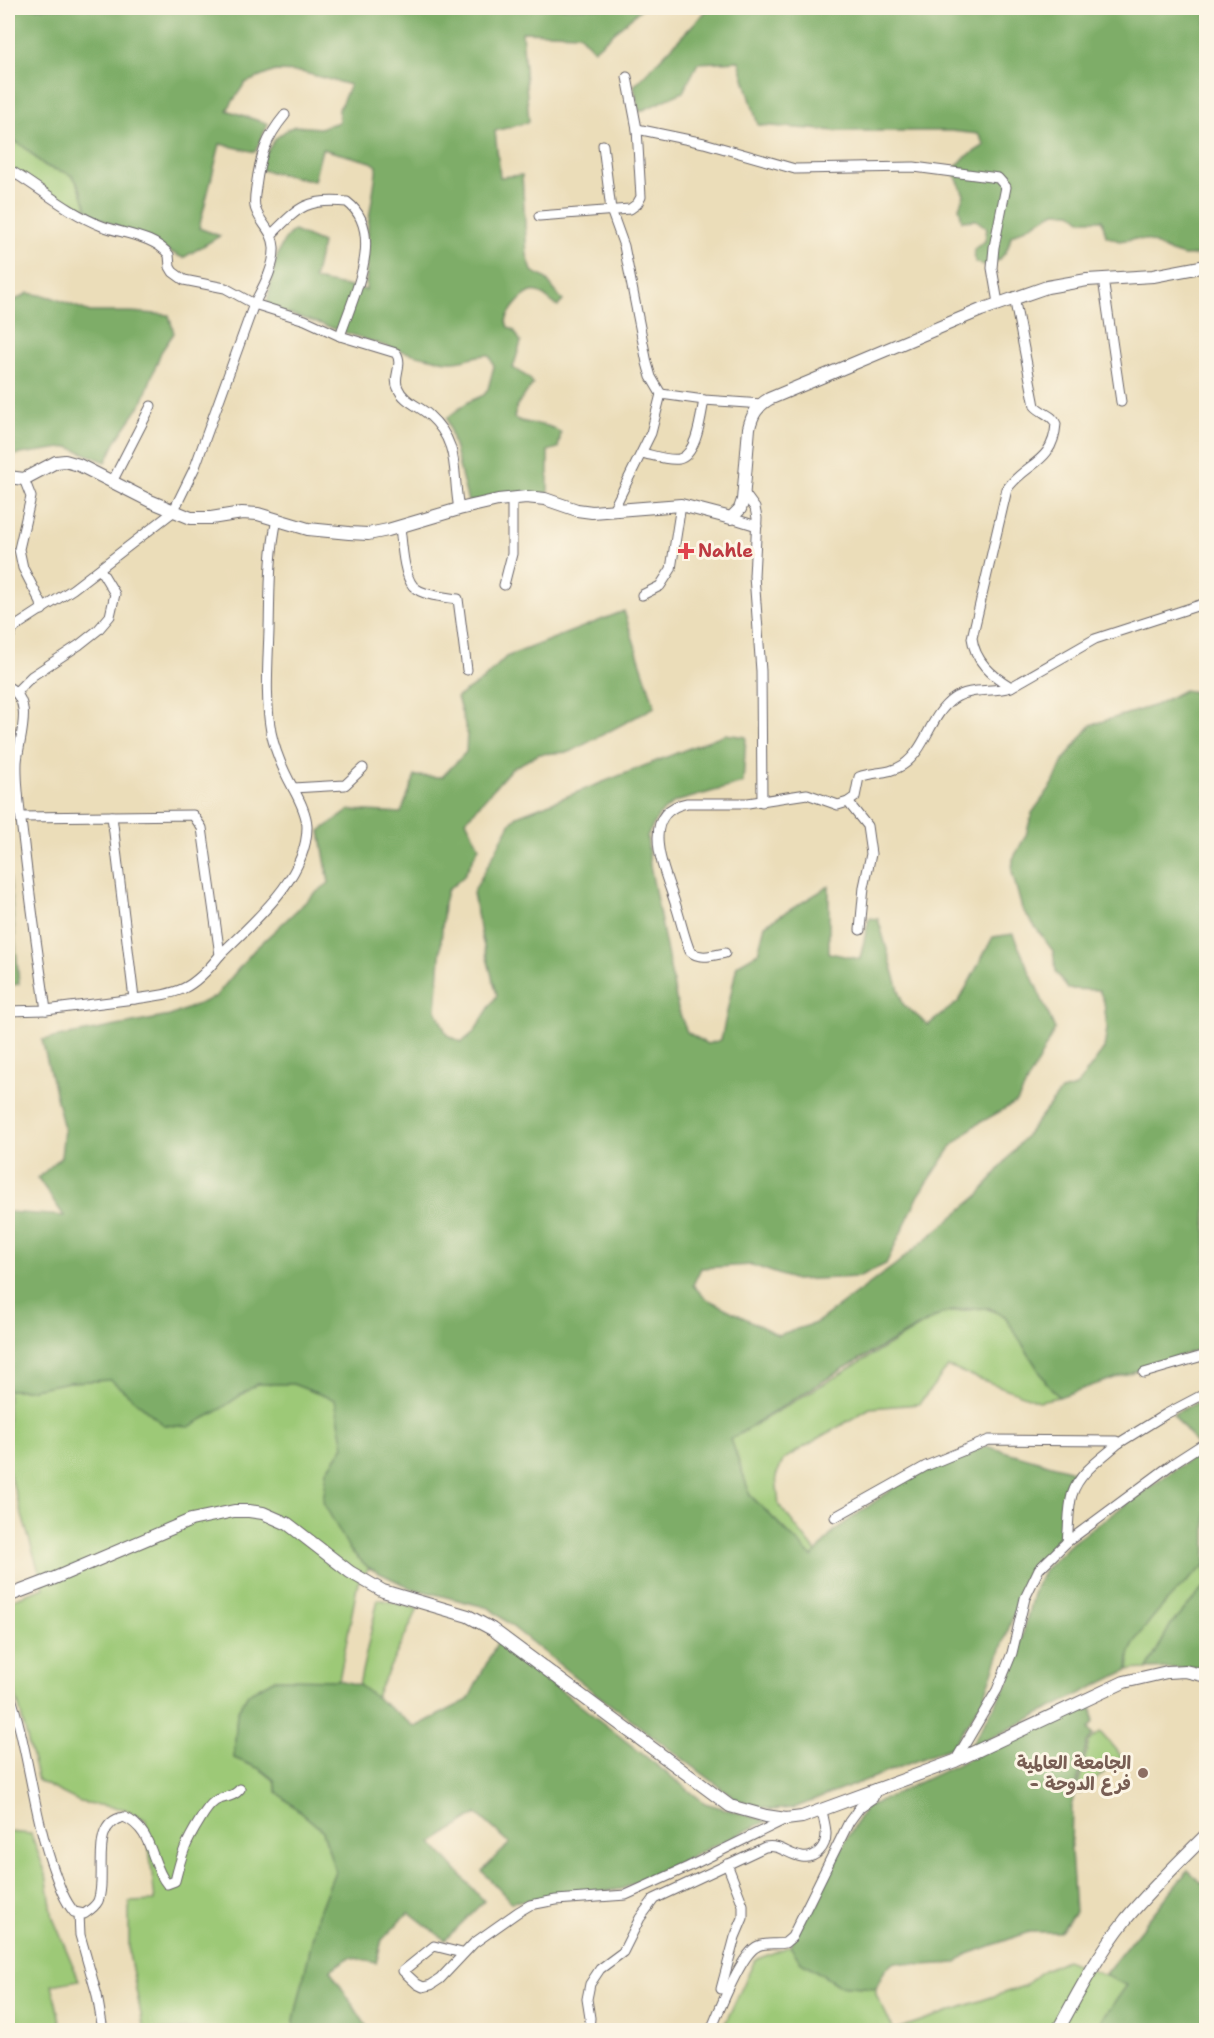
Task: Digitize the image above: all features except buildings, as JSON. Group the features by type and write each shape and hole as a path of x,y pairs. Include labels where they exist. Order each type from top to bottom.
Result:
{"street":[{"path":"539,216 630,209 637,204 640,197 637,129 627,76"},
{"path":"8,641 12,630 100,569 173,512 195,467 254,304 265,284 272,264 274,248 272,234 255,210 258,168 270,137 285,115"},
{"path":"637,129 704,142 795,169 914,167 998,178 1006,187 992,268 998,303"},
{"path":"603,145 611,210 624,246 647,363 651,377 661,394 651,433 613,510"},
{"path":"8,169 89,220 147,240 162,248 169,255 170,267 177,276 184,280 225,288 254,304 305,320 340,336 392,351 399,357 399,368 395,381 400,393 442,428 451,445 455,459 455,492 459,509"},
{"path":"272,234 293,213 314,202 347,202 359,213 364,225 366,245 364,266 340,336"},
{"path":"661,394 762,404 1014,297 1072,282 1153,276 1206,266"},
{"path":"1103,279 1121,402"},
{"path":"1011,687 984,666 976,655 972,638 1007,489 1012,482 1047,454 1053,445 1056,424 1055,420 1040,412 1035,406 1014,297"},
{"path":"642,453 678,459 684,457 693,447 704,400"},
{"path":"731,518 740,509 744,493 751,418 762,404"},
{"path":"112,482 151,406"},
{"path":"8,477 24,479 56,462 65,460 173,512 191,518 211,518 242,513 258,514 308,529 349,533 368,534 459,509 512,498 539,498 577,510 592,512 681,505 757,526"},
{"path":"24,479 31,496 19,549 23,568 41,603 42,610"},
{"path":"744,493 755,508 757,526 754,576 761,671 762,802"},
{"path":"504,585 512,554 512,498"},
{"path":"642,596 660,586 671,569 681,505"},
{"path":"8,1011 46,1010 163,995 185,989 205,974 220,955 276,899 297,865 303,852 307,826 299,798 283,770 275,748 268,706 272,550 277,519"},
{"path":"400,527 406,566 413,585 420,591 458,599 467,670"},
{"path":"46,1010 31,911 21,817 17,763 22,736 23,701 12,689 79,645 110,616 115,594 100,569"},
{"path":"726,953 694,956 690,951 657,840 658,828 663,818 677,805 762,802 807,794 838,805 848,802 855,796 859,777 884,773 904,764 952,699 969,693 1011,687 1102,636 1206,603"},
{"path":"293,788 345,785 363,768"},
{"path":"848,802 867,826 871,854 862,902 860,930"},
{"path":"21,817 193,815 202,828 220,955"},
{"path":"112,816 134,999"},
{"path":"1144,1373 1206,1355"},
{"path":"1067,1542 1070,1506 1082,1476 1119,1443 1206,1393"},
{"path":"835,1517 926,1466 989,1440 1071,1442 1112,1440 1119,1443"},
{"path":"955,1761 987,1709 1006,1670 1025,1598 1032,1581 1049,1558 1067,1542 1175,1462 1206,1443"},
{"path":"8,1596 191,1520 234,1511 263,1513 288,1524 350,1572 382,1591 468,1616 492,1629 730,1806 786,1819"},
{"path":"462,1953 434,1946 403,1971 423,1987 431,1985 440,1979 462,1953 474,1943 530,1905 565,1899 633,1893 786,1819 822,1810 955,1761 1124,1682 1167,1672 1185,1671 1206,1676"},
{"path":"8,1726 9,1693"},
{"path":"9,1693 21,1735 42,1838 65,1900 74,1912 84,1914 97,1903 103,1838 110,1824 124,1817 134,1823 150,1845 162,1878 166,1884 170,1884 174,1881 187,1840 207,1808 215,1801 235,1794 240,1789"},
{"path":"711,2031 736,1974 751,1949 766,1944 785,1943 792,1937 849,1822 860,1808 873,1798 878,1788"},
{"path":"589,2031 590,2018 587,1999 590,1984 600,1969 623,1952 640,1918 654,1899 726,1864 771,1846 801,1857 819,1852 823,1848 826,1836 822,1810"},
{"path":"1058,2031 1089,1974 1125,1920 1206,1835"},
{"path":"721,1989 735,1937 743,1918 743,1905 726,1864"},
{"path":"79,1914 80,1935 97,1995 103,2031"}],"green space":[{"path":"8,8 642,8 594,50 579,34 522,32 529,122 495,131 500,177 522,175 527,255 532,271 545,278 563,301 558,306 541,293 528,293 519,301 506,321 508,327 514,330 521,342 513,368 529,378 533,384 517,405 514,418 519,421 549,426 561,433 558,448 548,451 548,493 521,494 468,502 447,418 468,402 484,395 488,389 494,366 489,355 455,361 438,360 266,308 278,254 282,244 294,231 322,243 314,280 366,290 368,226 377,166 371,162 322,149 314,181 262,170 260,163 275,139 288,129 295,126 320,128 339,122 339,109 350,85 301,72 275,71 245,83 227,110 268,124 255,152 220,144 199,228 220,236 183,258 90,214 78,184 72,176 46,166 24,147 8,139"},
{"path":"709,8 1206,8 1206,255 1184,256 1147,240 1119,241 1106,236 1102,220 1081,220 1071,212 1055,212 1011,236 1004,255 997,261 987,266 975,262 974,249 985,241 987,228 976,220 962,221 959,207 964,195 953,170 964,158 985,145 978,134 951,131 836,131 758,125 739,61 698,63 683,92 639,112 634,86"},
{"path":"8,139 24,147 46,166 72,176 78,184 90,214 21,178 8,174"},
{"path":"28,293 51,297 90,312 169,315 174,333 161,352 142,403 117,439 106,462 69,447 8,456 8,304"},
{"path":"624,611 655,707 570,752 539,754 511,769 466,820 479,847 464,876 447,891 444,903 436,1010 447,1035 462,1042 474,1032 497,995 473,893 511,822 517,816 725,734 746,737 743,783 675,802 659,815 647,836 650,865 678,1009 687,1032 707,1044 721,1040 737,965 758,953 765,925 829,886 829,953 860,959 869,918 878,919 903,1004 928,1025 959,1001 993,937 1013,934 1055,1029 1017,1102 974,1126 952,1146 919,1195 886,1264 858,1277 795,1280 752,1265 701,1268 693,1285 705,1298 778,1335 816,1323 895,1265 978,1196 1061,1091 1076,1087 1104,1049 1107,1028 1104,1002 1099,990 1068,989 1056,972 1053,951 1022,909 1012,872 1013,859 1026,835 1032,813 1053,784 1063,761 1091,725 1156,705 1184,690 1206,694 1206,1348 1059,1397 1046,1382 1005,1316 989,1308 943,1313 841,1370 731,1439 750,1495 812,1557 834,1531 906,1479 986,1446 1076,1472 1064,1498 1060,1540 1037,1562 1012,1619 984,1698 952,1747 794,1808 772,1810 739,1801 595,1693 489,1608 411,1588 369,1568 350,1550 323,1502 327,1471 344,1446 335,1400 293,1384 257,1384 189,1427 164,1425 111,1380 69,1382 27,1390 8,1390 8,1212 64,1216 38,1178 61,1157 64,1129 42,1040 170,1016 215,997 254,950 329,883 320,831 350,810 401,813 415,776 442,777 466,752 467,732 457,697 483,680 506,657"},
{"path":"8,874 19,984 8,986"},
{"path":"985,1308 1005,1316 1046,1382 1059,1397 1039,1401 948,1367 919,1404 870,1408 784,1459 776,1476 779,1505 817,1553 812,1557 750,1495 731,1439 943,1313"},
{"path":"111,1380 164,1425 216,1412 257,1384 293,1384 335,1400 344,1446 327,1471 350,1550 369,1568 358,1582 339,1680 275,1679 248,1694 237,1712 234,1758 260,1769 274,1780 277,1792 323,1831 335,1871 318,1914 294,2020 295,2030 144,2030 129,1954 129,1902 155,1901 146,1820 125,1809 80,1802 38,1781 8,1664 8,1601 44,1588 8,1469 8,1390 27,1390 69,1382"},
{"path":"1206,1398 1206,1457 1173,1414"},
{"path":"1201,1450 1206,1457 1206,1476 1195,1455"},
{"path":"1195,1455 1206,1476 1206,1565 1175,1593 1144,1629 1130,1652 1128,1670 969,1749 1008,1683 1017,1658 1034,1590 1044,1570 1073,1542"},
{"path":"1206,1565 1206,1585 1170,1626 1147,1669 1128,1670 1130,1652 1144,1629 1175,1593"},
{"path":"1206,1585 1206,1667 1147,1669 1170,1626"},
{"path":"378,1599 418,1609 375,1698 359,1685"},
{"path":"498,1641 705,1803 767,1821 622,1889 511,1902 482,1871 510,1843 477,1814 432,1843 484,1901 445,1940 409,1912 382,1940 376,1963 350,1957 330,1970 369,2030 295,2030 294,2020 318,1914 335,1871 323,1831 277,1792 274,1780 260,1769 234,1758 237,1712 248,1694 275,1679 339,1680 359,1685 415,1727 468,1700"},
{"path":"1091,1701 1094,1723 1089,1729 1093,1735 1087,1742 1072,1803 1071,1851 1075,1912 1060,1932 1029,1932 968,1954 957,1963 922,1965 894,1962 885,1970 876,1988 838,1985 800,1961 790,1946 865,1808"},
{"path":"1100,1732 1122,1757 1079,1794 1077,1790 1089,1742"},
{"path":"8,1832 31,1834 46,1874 53,1918 79,1980 52,1985 62,2030 8,2030"},
{"path":"1188,1870 1206,1887 1206,2030 1095,2030 1127,1985 1104,1975"},
{"path":"790,1946 800,1961 838,1985 876,1988 876,1994 894,2030 722,2030 755,1960"},
{"path":"1066,1960 1128,1985 1095,2030 894,2030 1024,1986 1044,1970"}],"place":[{"name":"Nahle","path":"686,551"},
{"name":"الجامعة العالمية - فرع الدوحة","path":"1143,1773"}]}
